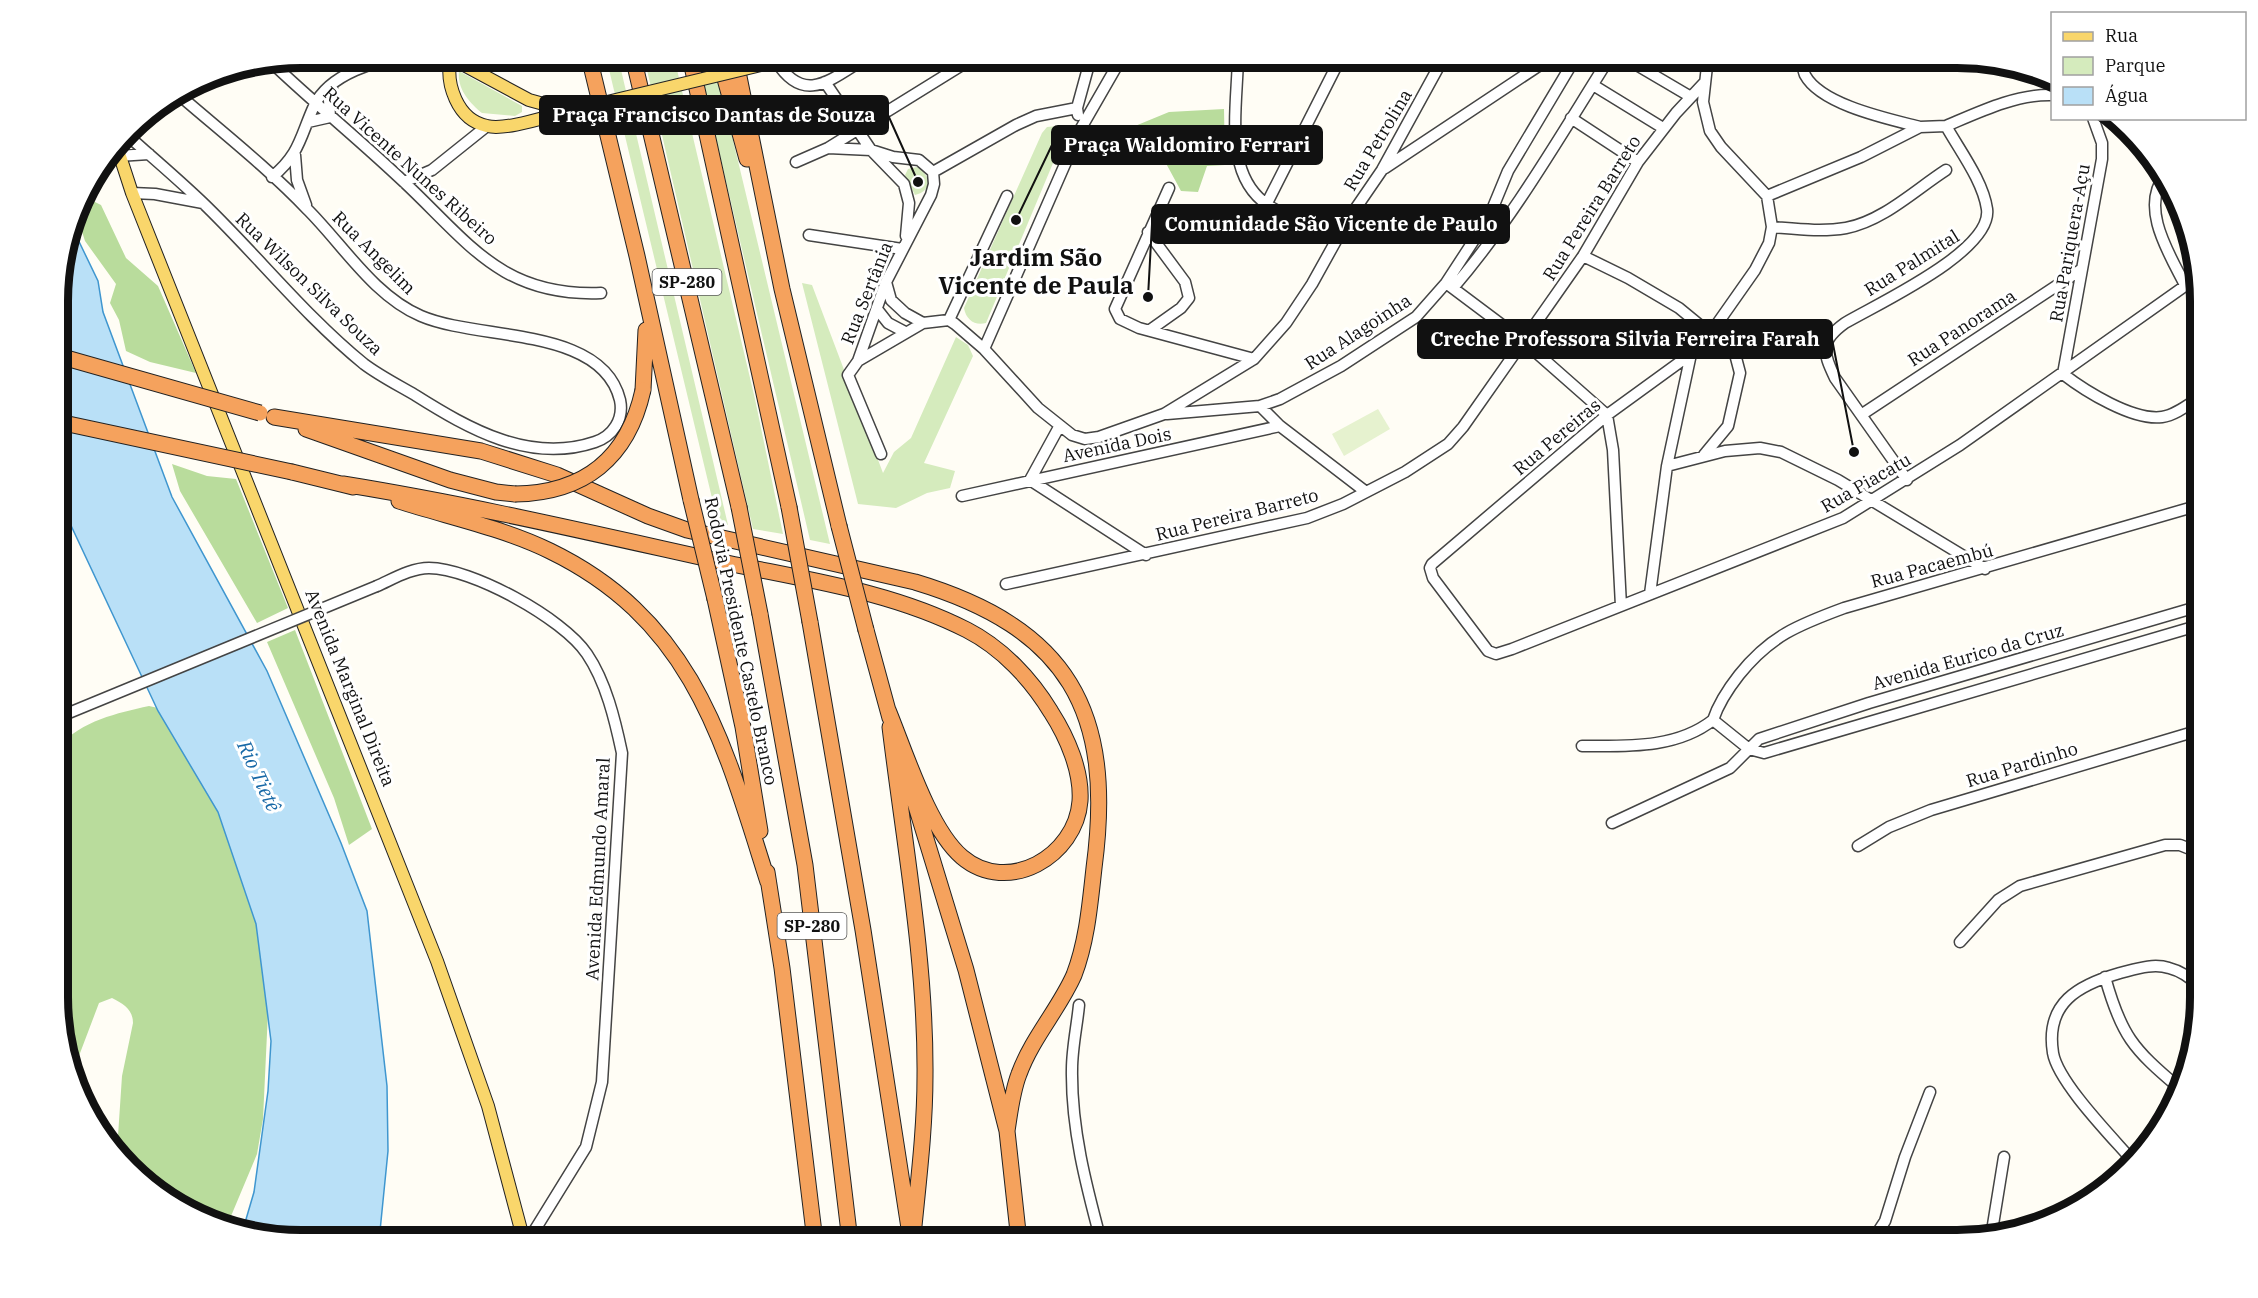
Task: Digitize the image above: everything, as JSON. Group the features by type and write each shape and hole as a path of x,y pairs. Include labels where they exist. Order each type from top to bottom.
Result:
{"highway":[{"name":"Rodovia Presidente Castelo Branco","path":"592,68 637,256 690,500 743,727 782,968 814,1230"},
{"name":"Rodovia Presidente Castelo Branco","path":"636,68 739,507 760,614 805,865 849,1230"},
{"name":"SP-280","path":"692,68 789,507 863,930 910,1230"},
{"path":"722,68 782,289 866,630 920,825 966,970 1006,1131 1018,1230"},
{"path":"737,68 782,289"},
{"path":"68,359 267,415 450,480 496,492 535,494 571,485 602,465 625,440 635,419 643,390 646,330 637,256"},
{"path":"267,415 440,442 509,459 557,475 648,516 687,530 915,582 952,593 1005,618 1031,638 1074,690 1086,716 1095,746 1101,801 1097,847 1081,950 1073,975 1019,1073 1006,1131"},
{"path":"68,424 336,482 456,502 822,583 914,607 971,632 1006,658 1044,700 1065,737 1079,782 1080,800 1072,834 1061,848 1032,868 1015,872 988,870 964,859 950,845 938,826 888,710"},
{"path":"336,482 513,536 549,551 605,584 644,618 678,658 705,702 735,776 768,882"},
{"path":"888,710 918,949 924,1032 924,1129 913,1230"},
{"path":"1010,1230 1012,1178"}],"main road":[{"path":"449,68 454,98 472,117 487,126 528,122 748,68"},
{"path":"471,68 529,100 572,110"},
{"path":"528,122 529,100"},
{"name":"Avenida Marginal Direita","path":"118,157 437,961 488,1106 523,1230"}],"street":[{"name":"Rua Vicente Nunes Ribeiro","path":"278,68 404,182 456,236 483,259 528,284 573,294 602,293"},
{"path":"272,177 295,155 315,104 333,84 350,73 365,68"},
{"path":"780,68 785,76 796,85 809,87 825,82 849,68"},
{"path":"796,162 828,148 957,68"},
{"path":"1080,130 1077,108 1088,68"},
{"path":"984,349 1080,130 1116,68"},
{"path":"1238,68 1236,142 1239,162 1251,192 1266,205 1314,223 1347,221"},
{"path":"1266,205 1335,68"},
{"name":"Rua Petrolina","path":"1164,414 1254,359 1286,323 1312,284 1347,221 1382,170 1438,68"},
{"path":"1382,170 1535,68"},
{"name":"Rua Alagoinha","path":"1164,414 1260,406 1310,384 1416,317 1450,286 1489,217 1508,171 1569,68"},
{"path":"1603,68 1503,226 1450,286 1522,340 1607,415 1613,450 1621,606"},
{"path":"1642,68 1691,97"},
{"path":"1707,68 1705,115 1710,131 1721,147 1767,196 1772,227 1816,230 1847,228 1884,212 1946,170"},
{"path":"1803,68 1806,76 1821,91 1846,105 1920,127 1946,126 2023,98 2051,95"},
{"path":"809,235 904,244 909,203 904,184 870,150 825,82"},
{"name":"Rua Pereira Barreto","path":"1006,584 1307,518 1366,492 1427,460 1448,444 1480,405 1522,340 1583,256 1638,162 1663,128 1705,82"},
{"path":"308,122 330,117 329,100 333,84"},
{"path":"1593,85 1663,128"},
{"name":"Rua Angelim","path":"184,99 307,208 367,274 409,310 446,324 555,345 578,352 596,362 608,372 616,386 622,408 619,423 608,435 597,441"},
{"path":"828,148 870,150 892,157 919,160 933,172 999,133 1036,116 1077,108"},
{"path":"1571,118 1638,162"},
{"name":"Rua Pariquera-Açu","path":"2063,374 2102,159 2102,143 2094,120"},
{"path":"404,182 432,170 487,126"},
{"name":"Rua Palmital","path":"1907,480 1828,364 1825,347 1831,333 1966,250 1982,233 1987,209 1979,187 1946,126"},
{"path":"1767,196 1861,157 1920,127"},
{"name":"Rua Wilson Silva Souza","path":"132,140 203,203 316,319 379,374 465,425 511,444 553,449 597,441"},
{"path":"121,152 149,154"},
{"path":"295,155 297,180 307,208"},
{"name":"Rua Sertânia","path":"881,454 848,375 858,361 886,282 931,195 934,184 933,172"},
{"path":"2160,185 2158,229 2186,285"},
{"path":"1169,188 1115,309 1120,319 1150,330 1254,359"},
{"path":"132,193 155,194 203,203"},
{"path":"949,320 1007,196"},
{"path":"1489,217 1503,226"},
{"name":"Rua Pereiras","path":"1512,649 1496,654 1488,651 1433,578 1430,568 1448,550 1607,415 1691,354 1710,334 1755,270 1768,243 1772,227"},
{"path":"1148,232 1185,282 1189,298 1181,308 1150,330"},
{"path":"1583,256 1679,308 1734,354 1740,373 1728,426 1704,455"},
{"name":"Rua Panorama","path":"1861,415 2082,269"},
{"path":"886,282 891,300 897,307 922,323"},
{"name":"Rua Piacatu","path":"1512,649 1818,529 1871,502 2063,374 2190,282"},
{"path":"877,309 888,323 905,332"},
{"path":"858,361 922,323 949,320 984,349 1018,388 1059,427 1085,439 1164,414"},
{"path":"1650,594 1667,466 1683,378 1691,354"},
{"path":"2063,374 2079,387 2106,401 2145,416 2163,417 2190,402"},
{"path":"1260,406 1280,426 1366,492"},
{"name":"Avenida Dois","path":"962,496 1280,426"},
{"path":"1059,427 1030,480 1146,555"},
{"path":"1667,466 1704,455 1760,448 1781,452 1838,480 1985,569"},
{"name":"Rua Pacaembú","path":"1713,720 1718,706 1752,658 1778,636 1793,627 1844,608 2190,508"},
{"name":"Avenida Edmundo Amaral","path":"68,713 411,572 443,569 473,578 541,613 587,653 616,725 622,753 602,1082 586,1147 557,1199 534,1230"},
{"name":"Avenida Eurico da Cruz","path":"1612,823 1730,768 1759,739 1826,716 2190,609"},
{"name":"Avenida Eurico da Cruz","path":"1749,749 1764,753 2190,628"},
{"path":"2034,655 2040,673"},
{"path":"1582,746 1658,743 1700,730 1713,720 1749,749"},
{"name":"Rua Pardinho","path":"1858,846 1889,827 1931,810 2190,733"},
{"path":"1960,942 1998,900 2035,880 2165,845 2180,845 2190,850"},
{"path":"2128,1156 2064,1078 2053,1055 2054,1022 2061,1007 2072,993 2085,984 2105,977 2158,966 2180,972 2190,980"},
{"path":"2105,977 2117,1019 2124,1033 2174,1083"},
{"path":"1079,1005 1072,1068 1073,1100 1083,1172 1098,1230"},
{"path":"1879,1230 1885,1221 1908,1147 1930,1092"},
{"path":"1992,1228 2004,1157"}],"green space":[{"path":"609,68 621,68 728,525 718,523"},
{"path":"647,68 677,68 755,399 783,534 753,529"},
{"path":"700,68 716,68 830,544 810,540"},
{"path":"459,71 522,106 522,112 515,116 482,113 465,95 460,84"},
{"path":"1224,109 1225,165 1207,166 1198,192 1181,191 1156,145 1144,146 1135,126 1169,112"},
{"path":"1069,125 986,323 975,323 969,319 964,308 1042,133 1047,127"},
{"path":"917,167 925,174 928,182 925,190 915,195 905,175 908,169"},
{"path":"90,199 101,205 126,258 158,286 196,373 150,362 126,351 119,320 110,303 116,284 85,241 80,225"},
{"path":"802,283 812,285 883,473 894,452 911,438 956,337 968,345 973,356 924,463 955,471 950,488 927,493 896,508 858,504"},
{"path":"1378,409 1390,429 1344,456 1332,434"},
{"path":"172,464 207,476 236,479 288,608 257,623 180,491"},
{"path":"295,630 372,829 349,845 334,798 267,642"},
{"path":"149,706 158,708 203,769 255,909 268,1012 263,1119 257,1154 230,1220 197,1207 171,1191 147,1173 118,1141 122,1076 133,1023 127,1008 112,998 99,1003 76,1062 75,1058 68,1013 68,737 89,724"}],"water":[{"name":"Rio Tietê","path":"76,236 98,281 103,312 172,497 267,671 341,843 367,911 387,1086 388,1151 380,1230 285,1230 245,1224 254,1192 268,1091 271,1041 256,924 218,812 158,711 68,519 68,285"}],"place":[{"name":"Praça Francisco Dantas de Souza","path":"918,182"},
{"name":"Praça Waldomiro Ferrari","path":"1016,220"},
{"name":"Comunidade São Vicente de Paulo","path":"1148,297"},
{"name":"Creche Professora Silvia Ferreira Farah","path":"1854,452"}],"district":[{"name":"Jardim São Vicente de Paula","path":"1036,272"}]}
